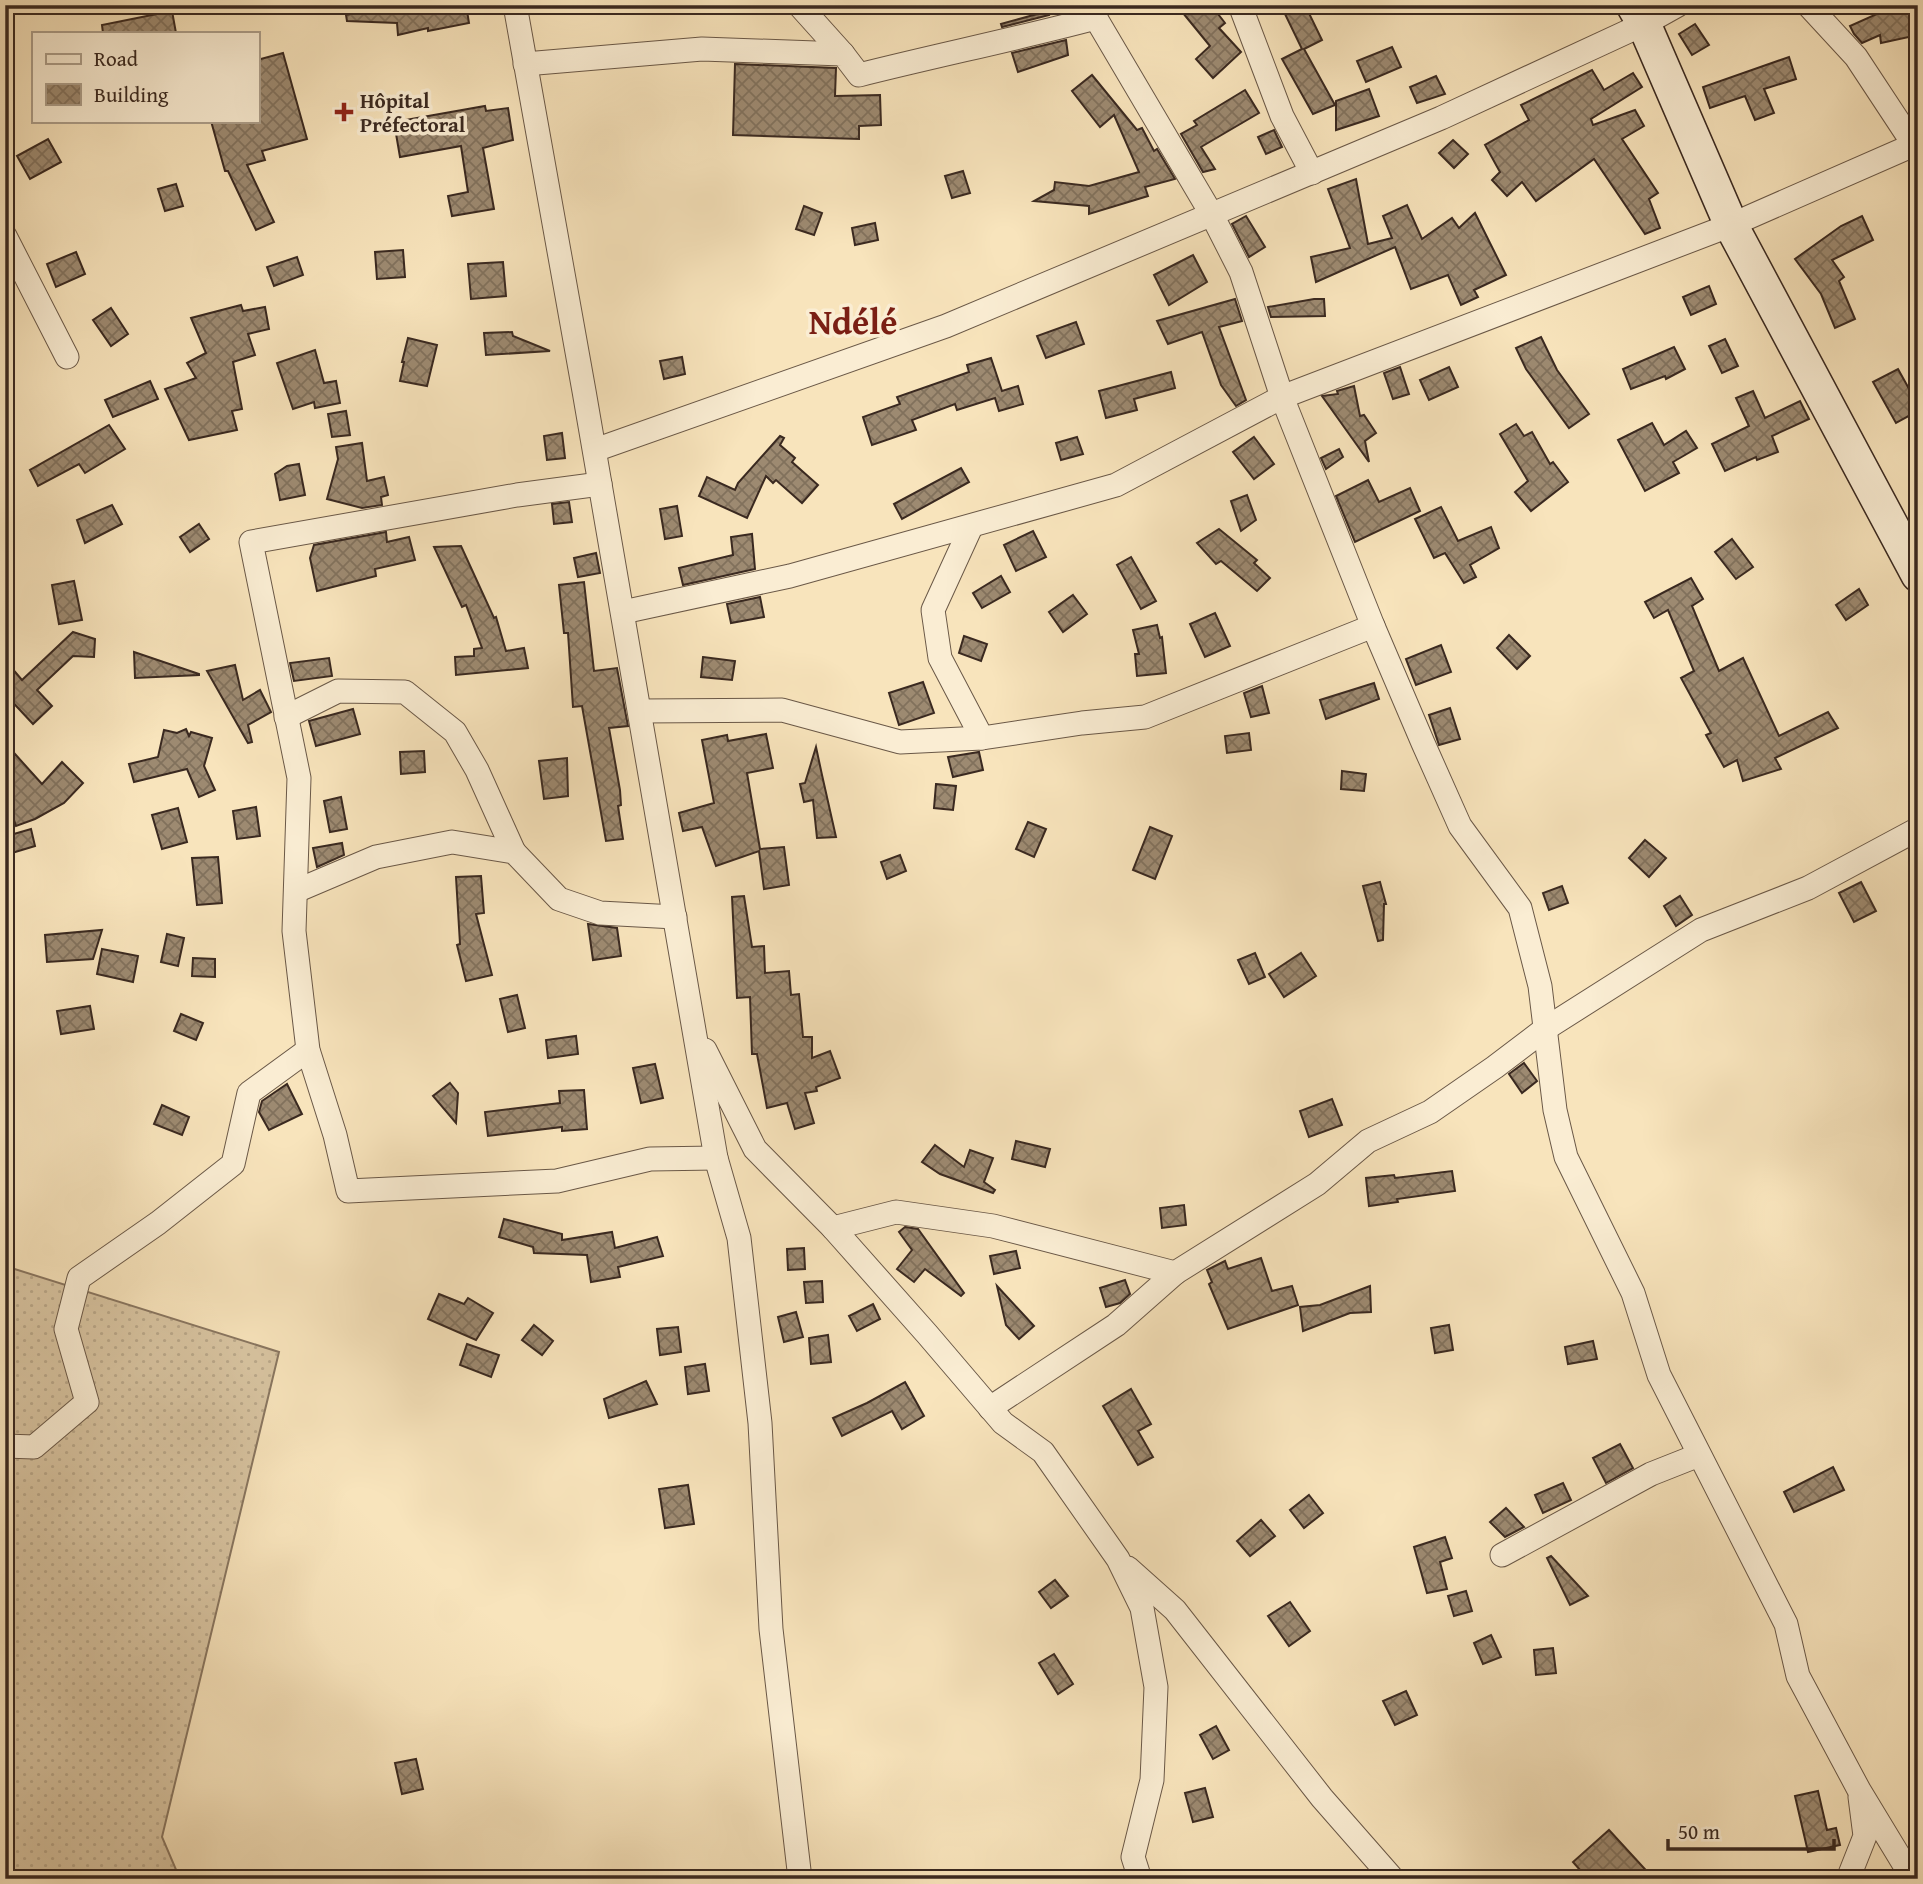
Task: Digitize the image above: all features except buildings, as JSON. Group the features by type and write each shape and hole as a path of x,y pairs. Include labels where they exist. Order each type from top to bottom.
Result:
{"main road":[{"path":"1639,15 1731,225 1918,575"}],"street":[{"path":"515,5 595,450 716,1158 739,1238 760,1423 771,1629 800,1879"},
{"path":"799,5 859,75 979,45 1020,38 1092,12 1212,215 1241,272 1282,397 1373,626 1460,826 1520,908 1540,986 1555,1110 1566,1157 1633,1293 1659,1375 1786,1624 1798,1676 1859,1790 1913,1879"},
{"path":"1240,5 1282,116 1312,173"},
{"path":"595,450 946,327 1441,118 1639,15 1678,5"},
{"path":"623,612 790,576 1116,485 1282,397 1731,225 1916,146 1856,57 1808,5"},
{"path":"525,64 702,50 843,54"},
{"path":"5,236 67,357"},
{"path":"600,484 517,495 251,542 299,778 294,931 308,1050 335,1135 348,1191 557,1181 650,1159 716,1158"},
{"path":"971,527 933,610 940,658 982,738"},
{"path":"640,711 782,710 900,742 982,738 1145,717 1373,626"},
{"path":"286,717 338,691 405,692 455,732 477,770 514,852 559,899 600,913 675,917"},
{"path":"990,1408 1116,1325 1175,1273 1317,1184 1368,1141 1430,1112 1495,1068 1545,1029 1701,930 1808,888 1918,829"},
{"path":"296,891 376,858 452,842 514,852"},
{"path":"695,1031 755,1149 832,1228 1003,1423 1043,1452 1118,1559 1142,1608 1156,1687 1152,1780 1133,1857 1140,1879"},
{"path":"5,1446 34,1447 87,1402 66,1329 79,1278 158,1223 233,1164 249,1093 308,1050"},
{"path":"832,1228 896,1212 993,1226 1175,1273"},
{"path":"1502,1555 1651,1474 1699,1455"},
{"path":"1118,1559 1175,1610 1322,1798 1393,1879"},
{"path":"1848,1879 1865,1836 1859,1790"}],"shaded area":[{"path":"5,1266 279,1352 162,1837 180,1879 5,1879"}],"place":[{"name":"Hôpital Préfectoral","path":"344,112"}],"district":[{"name":"Ndélé","path":"853,321"}]}
